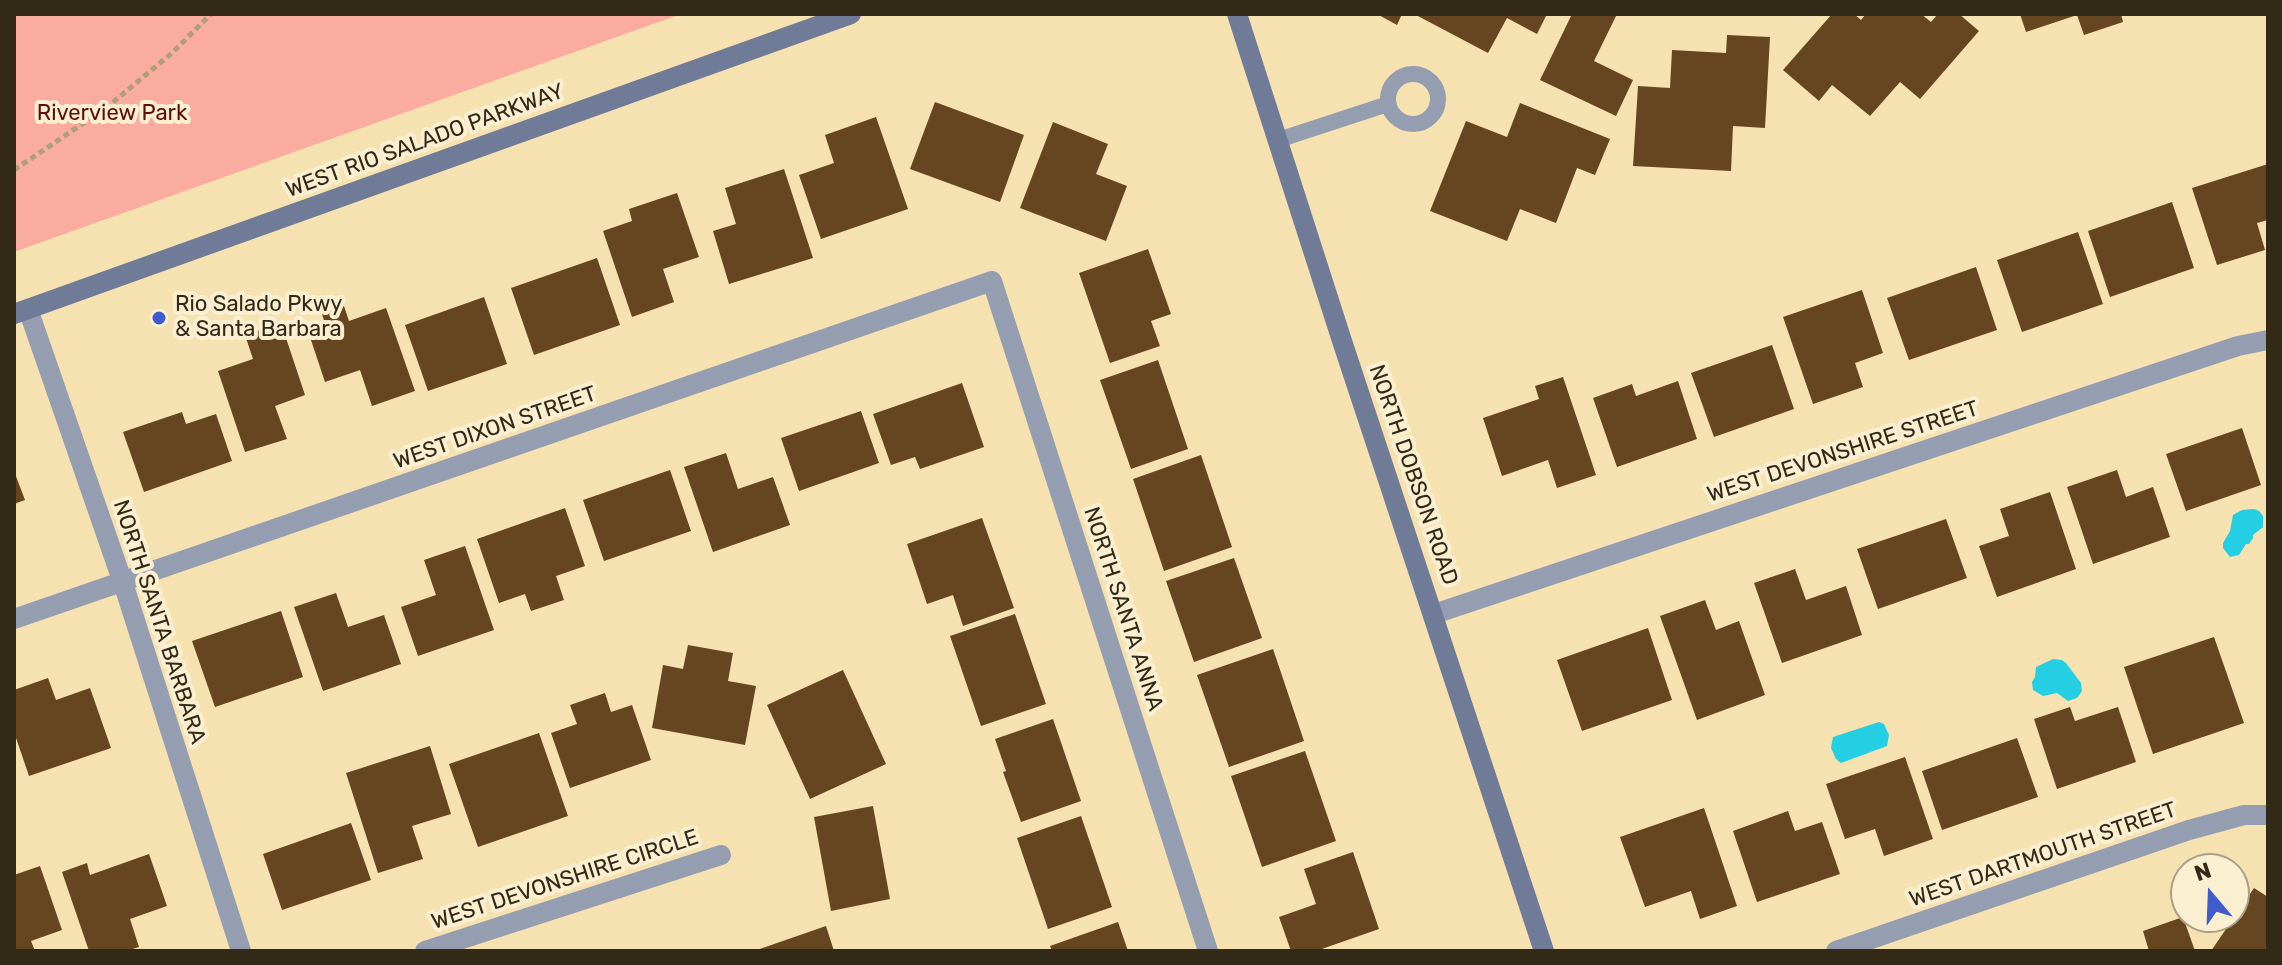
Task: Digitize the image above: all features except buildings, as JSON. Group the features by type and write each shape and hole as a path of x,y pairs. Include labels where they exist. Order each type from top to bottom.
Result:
{"main road":[{"name":"WEST RIO SALADO PARKWAY","path":"21,311 851,14"},
{"name":"NORTH DOBSON ROAD","path":"1237,14 1544,951"}],"street":[{"name":"WEST DIXON STREET","path":"14,619 992,281"},
{"name":"NORTH SANTA ANNA","path":"992,281 1208,951"},
{"name":"NORTH SANTA BARBARA","path":"21,311 123,583 241,951"},
{"name":"WEST DEVONSHIRE STREET","path":"1434,614 2238,346 2268,340"},
{"name":"WEST DARTMOUTH STREET","path":"1836,951 2189,830 2244,815 2268,815"},
{"name":"WEST DEVONSHIRE CIRCLE","path":"425,951 721,855"}],"lane":[{"path":"1278,140 1388,104"}],"path":[{"path":"14,170 96,116 172,53 211,14"}],"green space":[{"name":"Riverview Park","path":"14,14 681,14 14,252"}],"water":[{"path":"2254,509 2263,516 2263,527 2239,555 2230,557 2223,543 2230,531 2233,515"},
{"path":"2053,659 2066,663 2081,683 2082,691 2077,698 2068,701 2057,693 2043,696 2033,690 2036,667"},
{"path":"1879,722 1884,724 1889,735 1887,746 1841,763 1836,759 1831,748 1833,737"}],"place":[{"name":"Rio Salado Pkwy & Santa Barbara","path":"159,318"}]}
